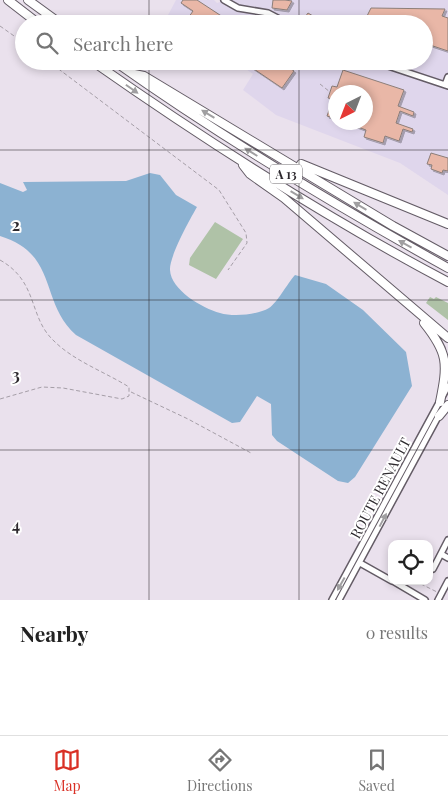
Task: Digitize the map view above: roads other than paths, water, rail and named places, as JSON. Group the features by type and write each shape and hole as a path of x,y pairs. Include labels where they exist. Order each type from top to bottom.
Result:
{"highway":[{"path":"8,0 27,15"},
{"path":"28,0 49,15"},
{"name":"A 13","path":"105,70 241,161 364,235 448,282"},
{"name":"A 13","path":"127,70 216,131 284,173 448,268"},
{"path":"130,72 144,76 393,226 448,256"},
{"path":"250,139 326,176 448,224"},
{"path":"241,161 250,174 291,205 448,338"},
{"path":"398,296 436,336 446,352 448,369 440,402"},
{"path":"438,416 448,405"}],"street":[{"path":"224,0 236,7 272,15"},
{"path":"231,0 236,7"},
{"path":"400,70 447,86 448,77"},
{"name":"ROUTE RENAULT","path":"332,600 448,386"},
{"name":"ROUTE RENAULT","path":"340,600 448,399"},
{"path":"366,537 357,559 388,579"},
{"path":"433,569 448,540"},
{"path":"441,554 448,558"},
{"path":"440,597 448,581"},
{"path":"399,585 425,600"}],"water":[{"path":"150,173 160,175 176,195 197,207 176,248 170,270 176,284 189,297 205,307 220,313 231,315 252,314 272,306 295,275 326,284 363,310 406,352 412,386 355,477 348,483 338,481 277,441 272,435 271,404 257,396 240,422 232,423 76,335 65,322 57,308 40,267 32,254 19,244 0,236 0,183 23,192 27,190 23,182 126,181"}]}
